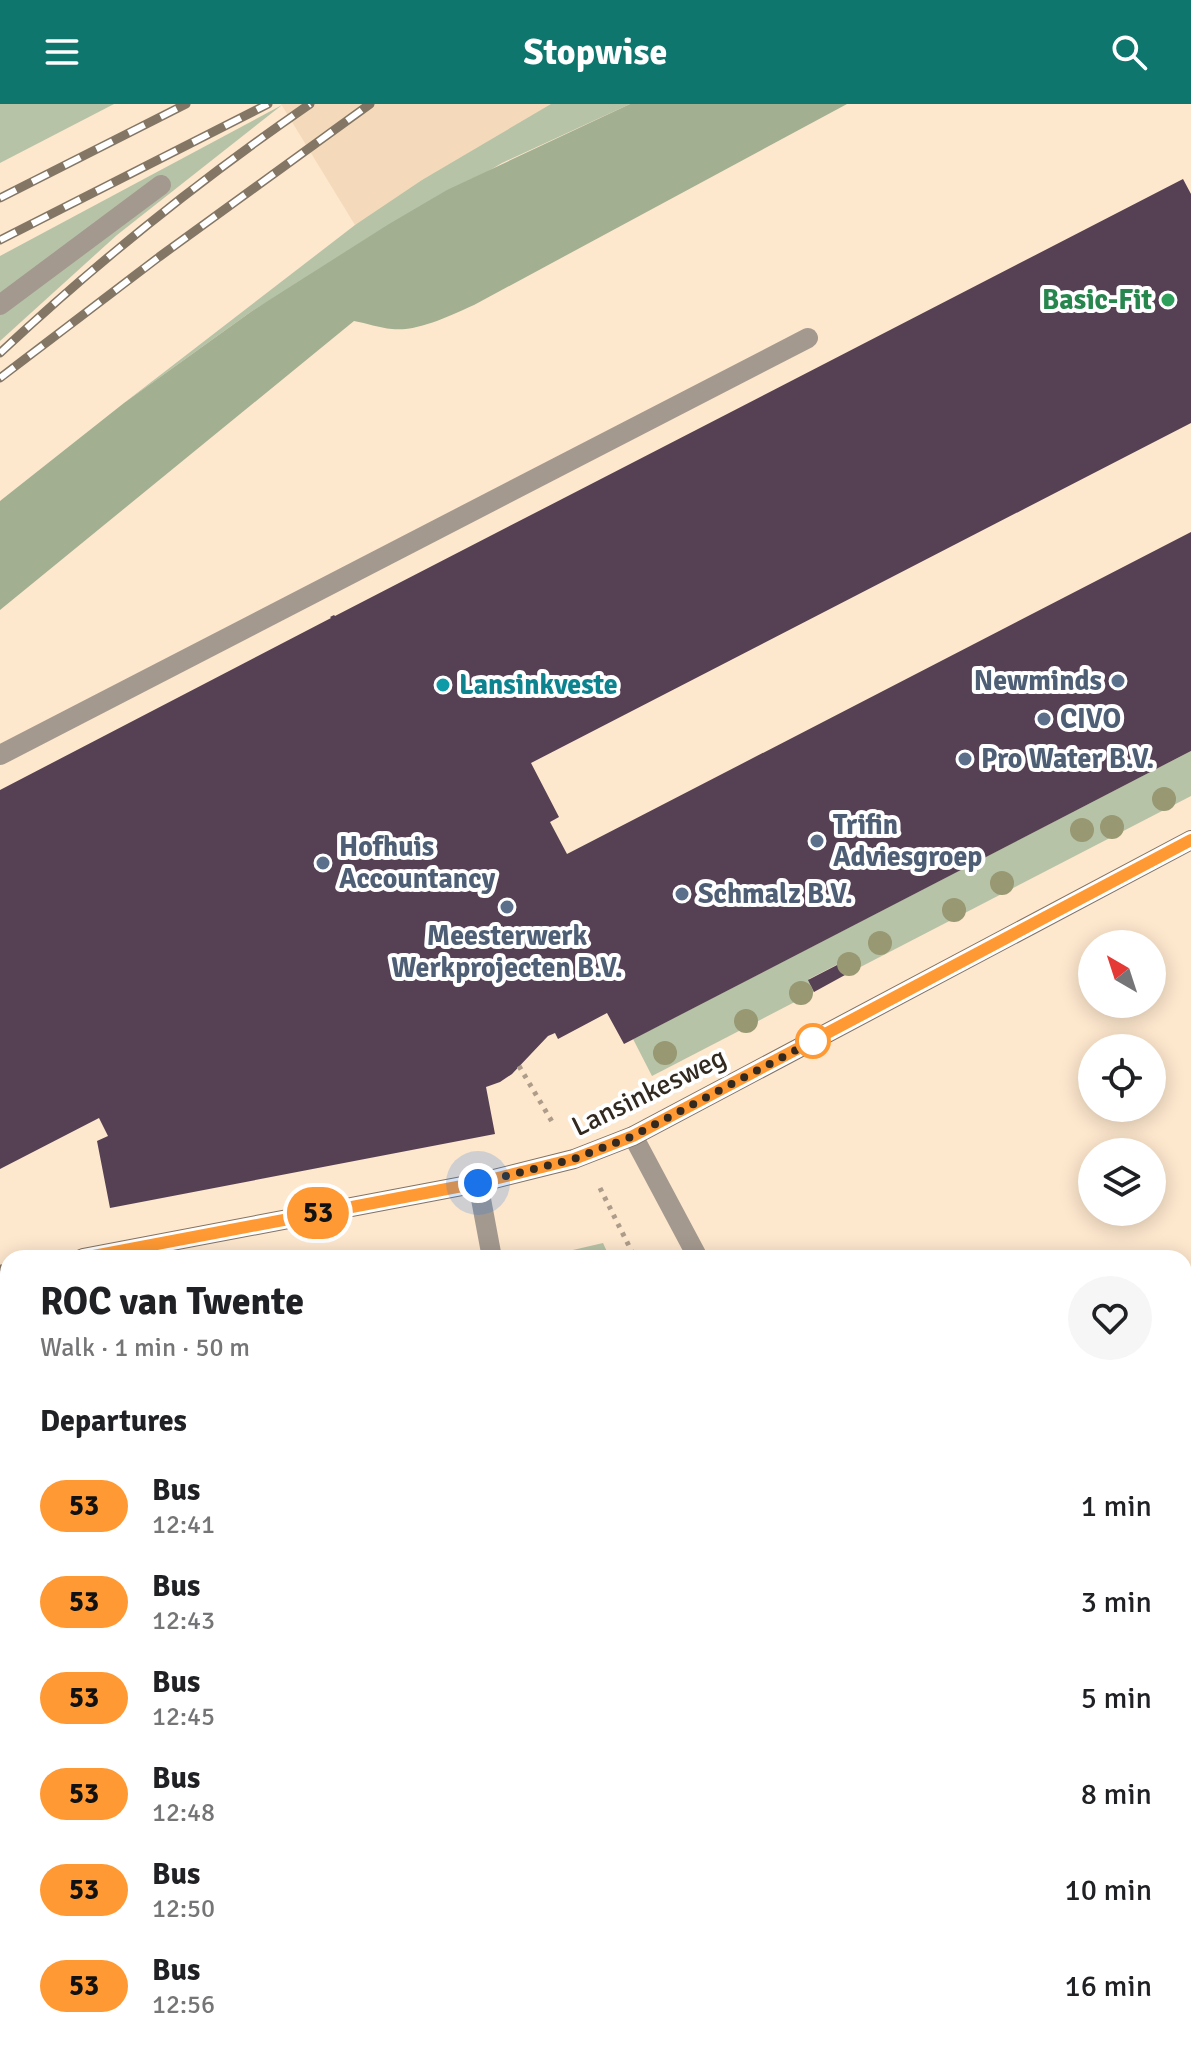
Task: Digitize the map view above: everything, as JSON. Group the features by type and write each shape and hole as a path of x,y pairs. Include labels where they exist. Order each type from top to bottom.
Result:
{"main road":[{"name":"Lansinkesweg","path":"125,1250 478,1183 574,1159 633,1136 1191,840"}],"lane":[{"path":"0,305 161,185"},
{"path":"0,755 808,338"},
{"path":"633,1136 694,1250"},
{"path":"478,1183 491,1250"}],"path":[{"path":"519,1066 574,1159 601,1189 631,1250"}],"shaded area":[{"path":"281,104 597,104 355,225"}],"green space":[{"path":"0,104 114,104 0,163"},
{"path":"551,104 630,104 502,163 252,311 124,403 355,225 422,180"},
{"path":"630,104 847,104 474,305 423,325 402,329 354,321 0,610 0,501 124,403 252,311 389,224 447,190"},
{"path":"282,105 117,235 0,341 0,256"},
{"path":"1191,751 1191,796 845,975 838,964 809,979 814,992 652,1076 633,1039"},
{"path":"603,1243 606,1250 573,1250"}],"building":[{"name":"Lansinkveste","path":"1183,179 1191,194 1191,423 531,763 559,817 550,822 567,854 1191,532 1191,751 624,1044 607,1013 558,1039 555,1033 548,1036 512,1074 486,1087 495,1134 110,1208 97,1141 108,1136 99,1118 0,1169 0,790"},
{"path":"839,964 845,975 814,992 808,980"}],"railway":[{"path":"0,198 186,104"},
{"path":"0,240 268,104"},
{"path":"0,353 150,222 310,104"},
{"path":"0,378 159,257 370,104"}],"bus line":[{"name":"53","path":"125,1250 478,1183 574,1159 633,1136 1191,840"}],"place":[{"name":"Basic-Fit","path":"1168,300"},
{"name":"Newminds","path":"1118,681"},
{"name":"Lansinkveste","path":"443,685"},
{"name":"CIVO","path":"1044,719"},
{"name":"Pro Water B.V.","path":"965,759"},
{"name":"Trifin Adviesgroep","path":"817,841"},
{"name":"Hofhuis Accountancy","path":"323,863"},
{"name":"Schmalz B.V.","path":"682,894"},
{"name":"Meesterwerk Werkprojecten B.V.","path":"507,907"}],"route":[{"path":"478,1183 574,1159 633,1136 813,1041"}]}
